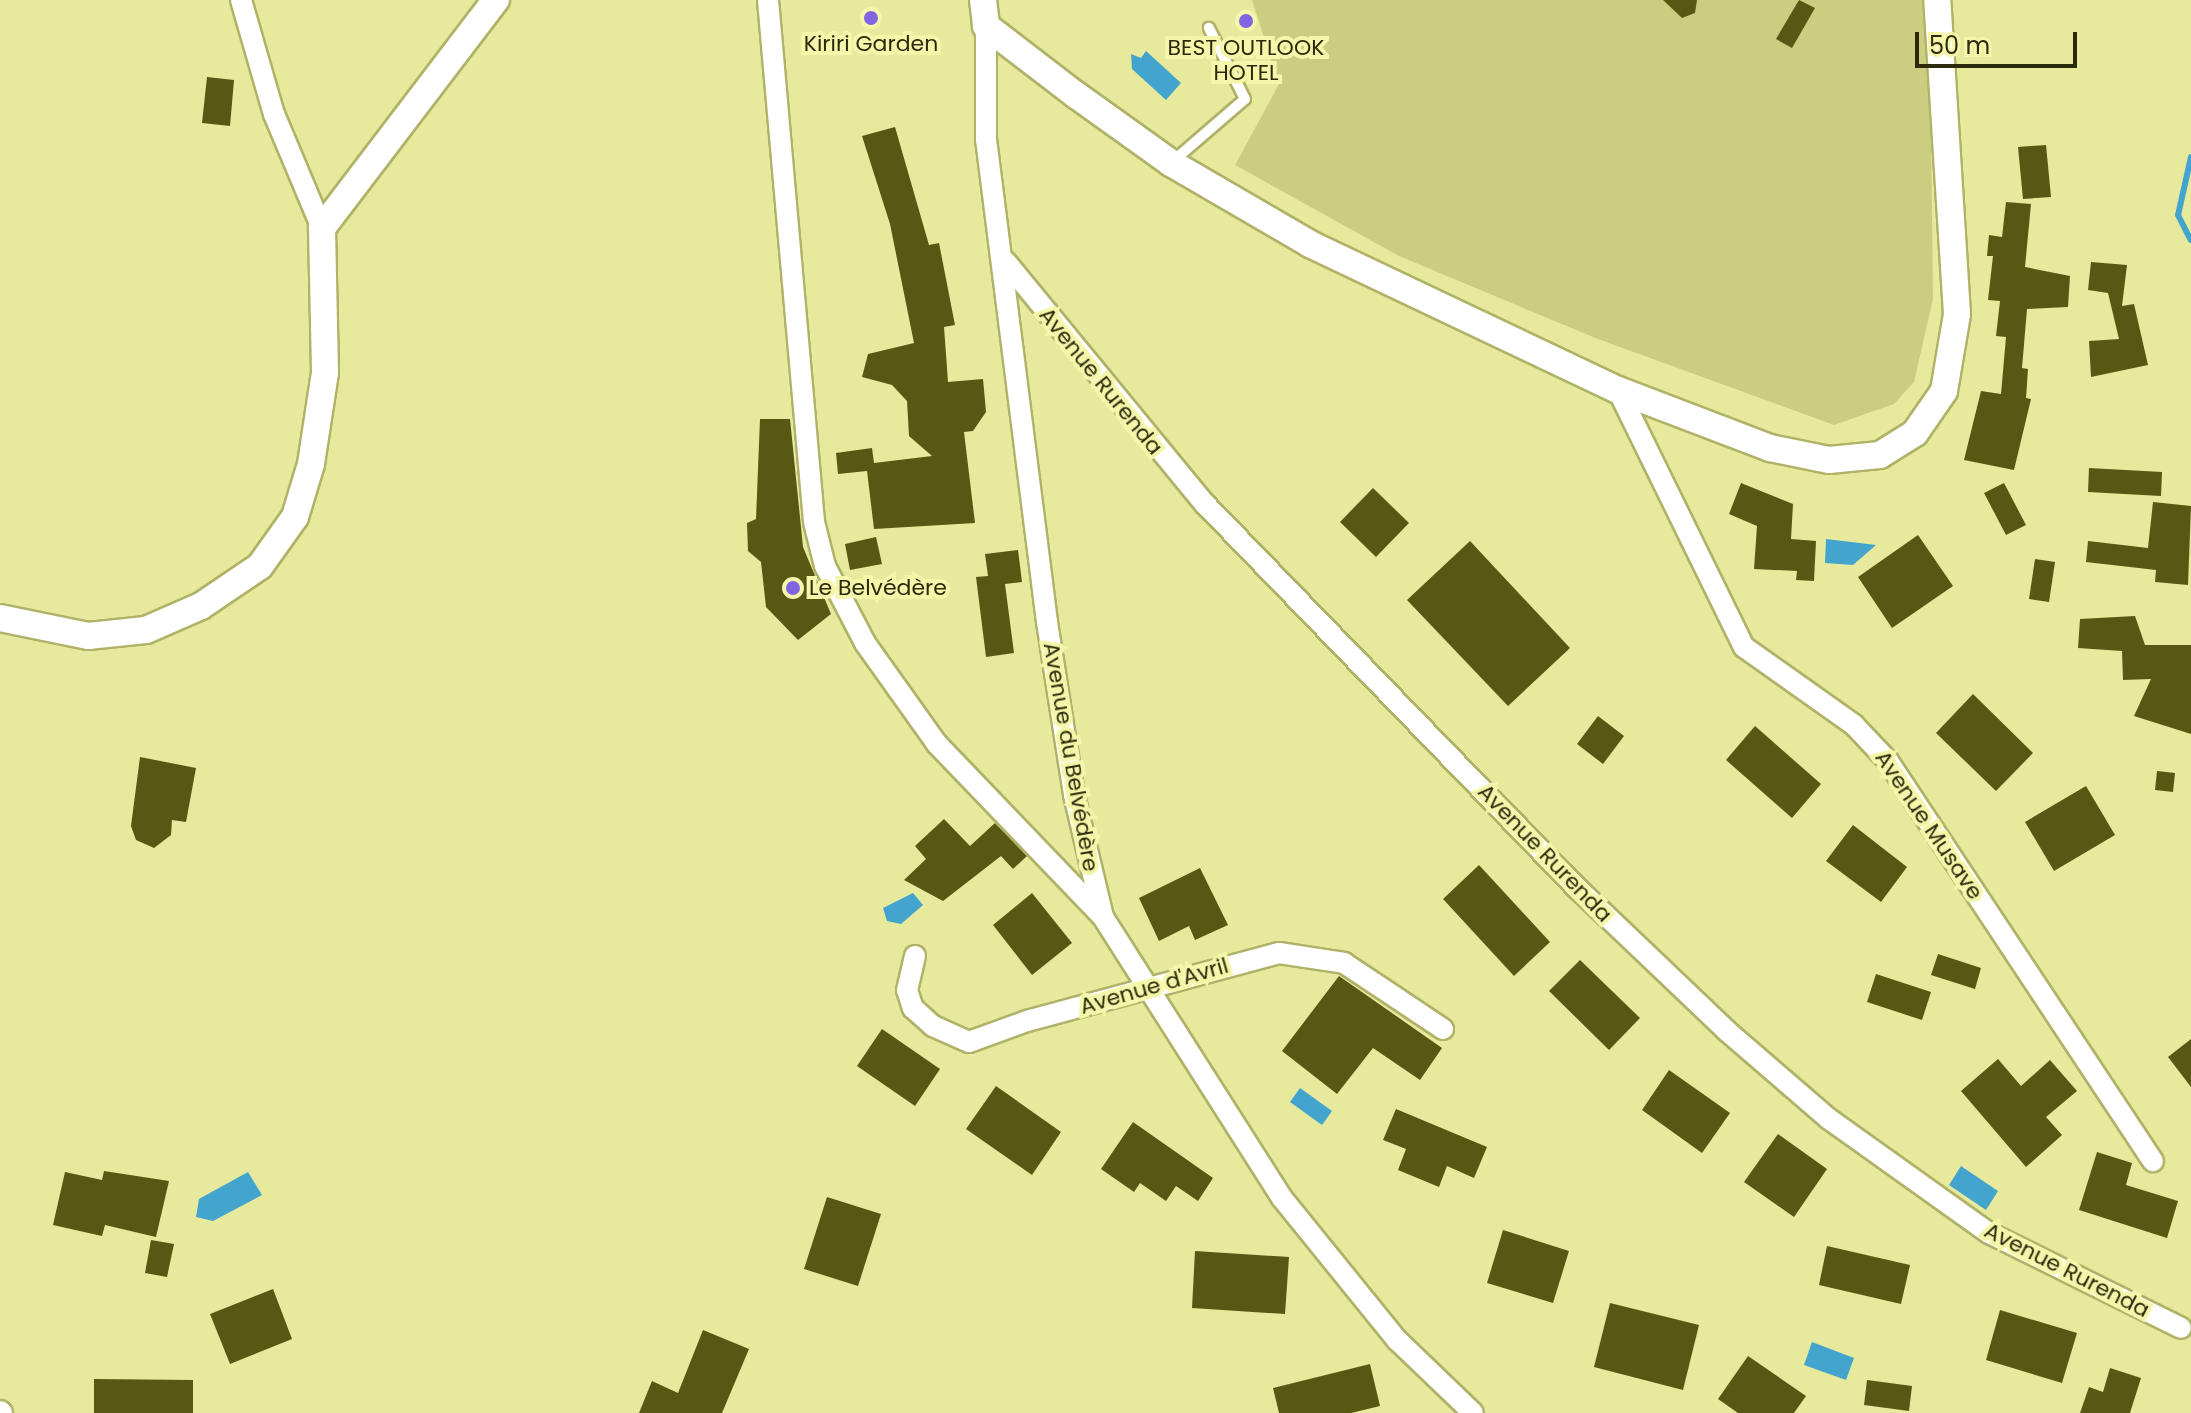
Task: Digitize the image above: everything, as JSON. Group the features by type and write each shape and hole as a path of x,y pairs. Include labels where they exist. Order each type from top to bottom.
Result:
{"street":[{"path":"0,618 88,636 146,630 201,606 260,566 295,517 311,464 325,372 322,228 274,114 241,0"},
{"path":"322,228 496,0"},
{"path":"768,0 814,522 825,566 865,643 937,744 1103,917"},
{"path":"983,0 986,26 1171,163 1310,244 1618,390 1770,448 1829,460 1880,455 1915,433 1944,391 1957,314 1937,0"},
{"name":"Avenue du Belvédère","path":"986,26 986,139 1006,262 1047,622 1074,795 1103,917 1147,992 1335,1268 1397,1340 1473,1413"},
{"name":"Avenue Rurenda","path":"1006,262 1205,504 1578,889 1727,1031 1829,1119 1989,1233 2181,1328"},
{"name":"Avenue Musave","path":"1618,390 1744,647 1854,725 1888,761 2153,1161"},
{"name":"Avenue d'Avril","path":"915,956 907,990 913,1008 933,1026 969,1042 1027,1021 1147,992 1253,956 1304,955 1344,963 1443,1029"}],"lane":[{"path":"1171,163 1245,99 1209,28"}],"green space":[{"path":"1252,0 1922,0 1931,122 1933,299 1914,382 1894,404 1834,425 1598,339 1399,256 1235,165 1279,84"}],"water":[{"path":"1146,51 1181,83 1166,100 1132,69 1131,54 1141,58"},
{"path":"1826,539 1876,545 1853,565 1825,563"},
{"path":"913,893 923,905 901,924 887,921 883,908"},
{"path":"1300,1088 1332,1111 1322,1125 1290,1102"},
{"path":"1961,1166 1998,1191 1986,1210 1949,1185"},
{"path":"248,1172 262,1195 213,1221 196,1217 199,1199"},
{"path":"1812,1342 1854,1358 1846,1380 1804,1365"}],"building":[{"path":"1663,0 1697,0 1695,13 1682,18"},
{"path":"1799,0 1815,8 1792,48 1776,39"},
{"path":"207,77 234,80 230,126 202,123"},
{"path":"895,127 929,245 939,243 955,325 944,327 948,382 983,379 986,412 973,431 964,432 975,523 874,529 867,471 838,474 836,453 872,448 874,463 932,456 909,436 907,401 892,385 862,377 868,354 914,343 890,224 862,136"},
{"path":"2046,145 2051,197 2023,199 2018,147"},
{"path":"2006,202 2031,204 2025,267 2070,276 2068,307 2027,309 2022,368 2028,369 2026,398 2031,399 2014,470 1964,460 1981,391 2001,394 2006,337 1996,336 2000,301 1988,300 1993,256 1987,256 1989,235 2002,237"},
{"path":"2091,262 2127,265 2122,306 2134,304 2148,365 2091,377 2089,341 2119,339 2108,293 2088,290"},
{"path":"760,419 790,419 803,547 831,614 798,640 766,607 761,562 748,551 747,523 756,519"},
{"path":"2089,468 2162,472 2161,496 2088,492"},
{"path":"1741,483 1793,504 1791,539 1816,541 1814,581 1796,580 1797,571 1754,569 1757,526 1729,514"},
{"path":"2004,483 2026,525 2006,535 1984,493"},
{"path":"1373,488 1409,523 1376,557 1340,522"},
{"path":"2153,502 2191,506 2188,585 2155,582 2156,570 2086,562 2088,541 2148,548"},
{"path":"1918,535 1953,586 1892,628 1858,577"},
{"path":"876,537 882,564 850,570 845,544"},
{"path":"1470,541 1570,648 1508,706 1407,600"},
{"path":"1018,550 1022,582 1005,584 1014,653 986,657 976,577 988,576 985,554"},
{"path":"2035,559 2055,562 2049,602 2029,599"},
{"path":"2135,616 2145,645 2191,645 2191,734 2134,716 2151,679 2123,680 2122,651 2078,648 2080,619"},
{"path":"1973,694 2033,753 1996,791 1936,733"},
{"path":"1598,716 1624,736 1603,764 1577,744"},
{"path":"1755,726 1821,784 1792,818 1726,760"},
{"path":"140,757 196,768 186,822 172,820 171,835 154,848 136,840 131,826"},
{"path":"2157,771 2175,773 2173,792 2155,790"},
{"path":"2086,786 2115,835 2054,871 2025,822"},
{"path":"944,819 970,846 995,823 1027,856 1013,869 1001,856 943,901 904,880 926,859 915,846"},
{"path":"1853,825 1907,867 1881,902 1826,861"},
{"path":"1479,865 1550,942 1514,976 1443,899"},
{"path":"1200,868 1228,925 1195,940 1189,926 1159,941 1139,898"},
{"path":"1032,893 1072,943 1032,975 993,925"},
{"path":"1938,954 1981,968 1975,989 1931,975"},
{"path":"1580,960 1640,1018 1609,1050 1549,991"},
{"path":"1876,974 1931,992 1922,1020 1867,1002"},
{"path":"1339,976 1442,1048 1420,1080 1373,1048 1337,1094 1282,1051"},
{"path":"882,1029 940,1069 915,1106 857,1066"},
{"path":"2191,1039 2191,1087 2168,1057"},
{"path":"1998,1059 2021,1086 2050,1060 2077,1091 2046,1117 2062,1135 2026,1167 1961,1091"},
{"path":"1669,1070 1730,1113 1702,1153 1642,1110"},
{"path":"996,1086 1061,1132 1032,1175 966,1129"},
{"path":"1396,1109 1487,1147 1474,1178 1447,1166 1439,1187 1398,1170 1406,1149 1383,1140"},
{"path":"1133,1122 1213,1178 1198,1201 1176,1186 1166,1201 1140,1183 1134,1192 1101,1169"},
{"path":"1778,1134 1827,1169 1794,1217 1744,1182"},
{"path":"2097,1152 2132,1163 2126,1185 2178,1201 2167,1238 2079,1210"},
{"path":"104,1171 169,1181 156,1237 105,1225 102,1236 53,1225 65,1172 102,1180"},
{"path":"827,1197 881,1214 858,1286 804,1269"},
{"path":"1503,1230 1569,1251 1553,1303 1487,1283"},
{"path":"151,1240 174,1244 167,1277 145,1273"},
{"path":"1827,1246 1910,1265 1901,1304 1819,1285"},
{"path":"1195,1251 1289,1257 1285,1314 1192,1308"},
{"path":"273,1289 292,1339 230,1364 210,1314"},
{"path":"1610,1303 1699,1325 1683,1390 1594,1367"},
{"path":"2000,1310 2077,1333 2062,1383 1986,1360"},
{"path":"703,1330 749,1349 722,1413 639,1413 652,1381 678,1393"},
{"path":"1748,1356 1806,1396 1794,1413 1738,1413 1718,1399"},
{"path":"1370,1364 1380,1406 1351,1413 1279,1413 1273,1388"},
{"path":"2110,1368 2141,1378 2130,1413 2080,1413 2089,1387 2103,1392"},
{"path":"94,1379 193,1380 193,1413 94,1413"},
{"path":"1867,1380 1912,1386 1909,1411 1864,1405"}],"waterway":[{"path":"2191,157 2178,215 2191,240"}],"place":[{"name":"Kiriri Garden","path":"871,18"},
{"name":"BEST OUTLOOK HOTEL","path":"1246,21"},
{"name":"Le Belvédère","path":"793,588"}]}
